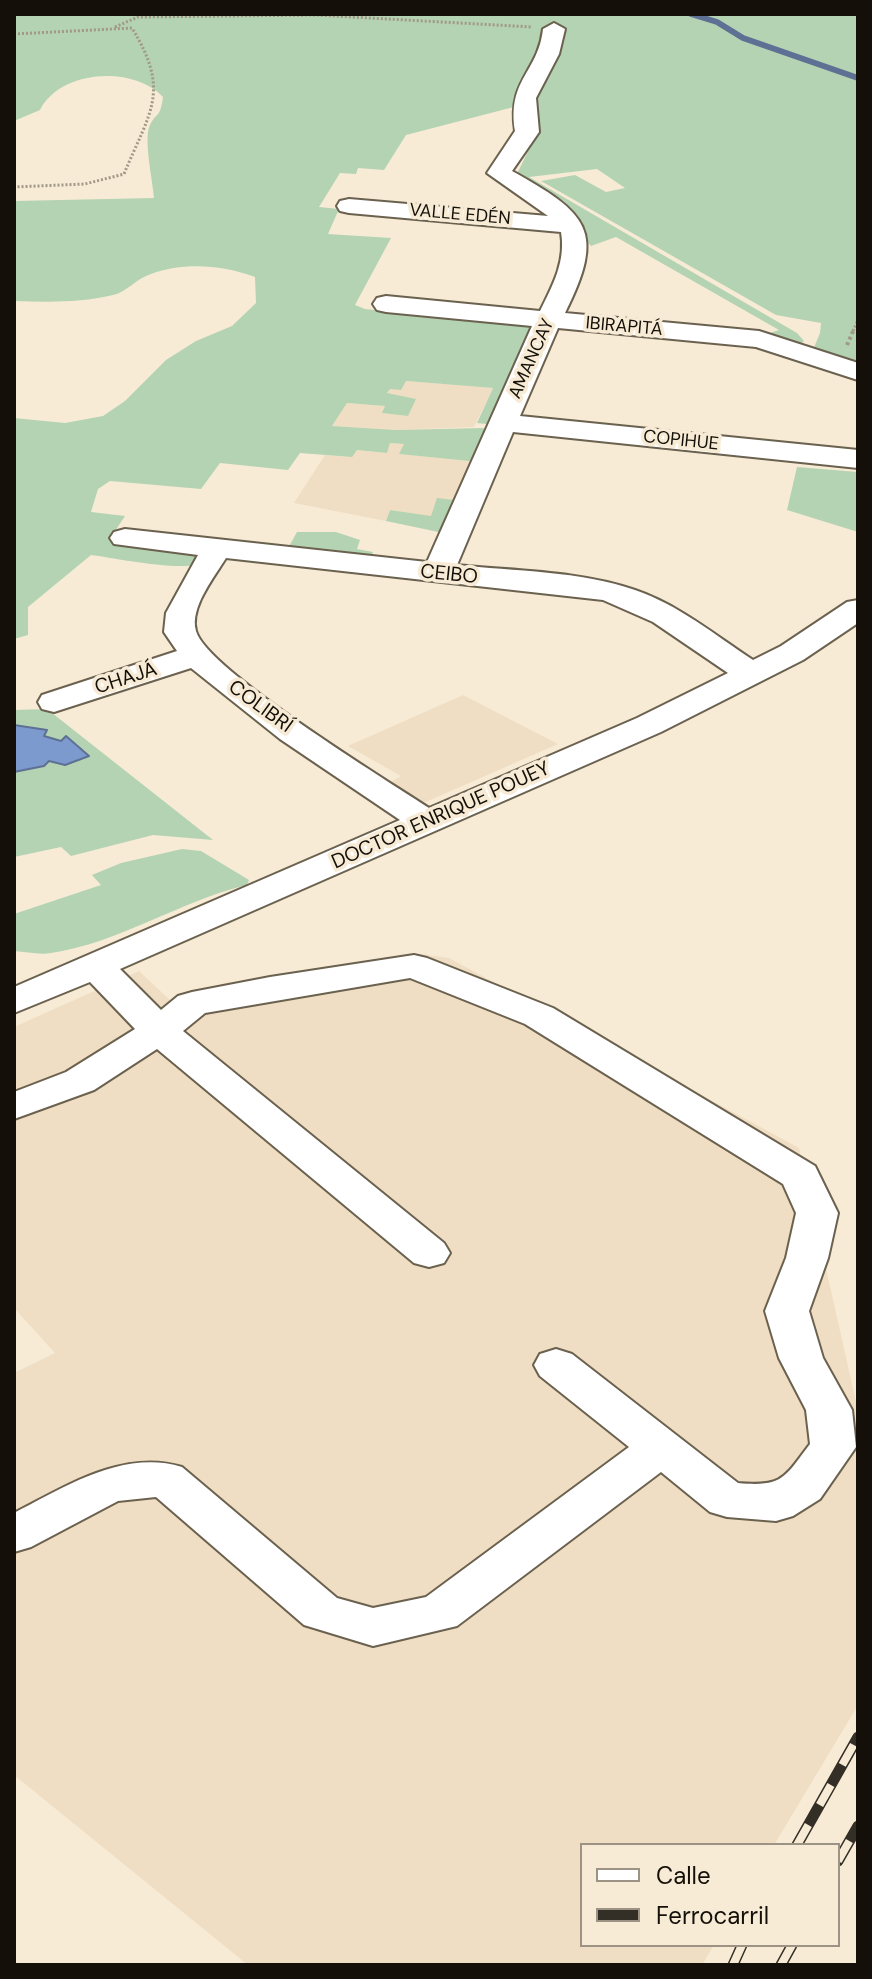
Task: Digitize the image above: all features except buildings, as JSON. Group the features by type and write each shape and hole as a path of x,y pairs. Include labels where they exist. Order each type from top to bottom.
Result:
{"street":[{"path":"554,29 555,44 524,94 523,116 527,132 511,151 499,173 556,207 571,225"},
{"name":"VALLE EDÉN","path":"349,206 571,225"},
{"name":"AMANCAY","path":"438,573 548,320 570,281 579,250 571,225"},
{"name":"IBIRAPITÁ","path":"386,304 759,339 858,372"},
{"name":"COPIHUE","path":"503,423 858,459"},
{"name":"CEIBO","path":"125,538 607,591 636,599 751,674"},
{"name":"COLIBRÍ","path":"216,550 179,614 180,634 227,685 427,822"},
{"name":"DOCTOR ENRIQUE POUEY","path":"14,1001 649,725 792,653 858,609"},
{"name":"CHAJÁ","path":"54,702 198,655"},
{"path":"96,966 159,1031 429,1253"},
{"path":"14,1106 80,1081 159,1031 192,1004 270,988 414,966 539,1016 800,1176 817,1213 807,1258 787,1311 801,1358 829,1410 833,1447 803,1487 776,1504 727,1500 556,1365"},
{"path":"14,1534 109,1485 166,1479 321,1612 373,1627 440,1613 661,1448"}],"path":[{"path":"115,27 138,17 316,15 554,29"},
{"path":"14,34 132,28 147,53 155,78 152,102 124,174 85,184 14,187"}],"shaded area":[{"path":"406,381 493,388 474,427 396,430 332,426 347,403 386,406 383,413 408,416 387,394 390,388"},
{"path":"390,443 405,444 400,454 479,462 462,501 431,517 390,510 386,521 294,503 325,455 351,457 357,450 386,453"},
{"path":"463,695 558,744 412,808 382,787 401,776 348,746"},
{"path":"419,954 449,958 799,1148 858,1411 858,1705 775,1843 580,1843 580,1947 713,1947 702,1965 248,1965 14,1775 14,1373 55,1353 14,1308 14,1027 139,971 173,1003"}],"green space":[{"path":"14,14 858,14 858,365 813,350 821,323 776,315 541,181 575,175 606,192 625,188 597,169 529,177 797,333 804,341 795,349 749,340 779,330 616,237 591,246 558,203 515,178 532,143 533,102 406,135 384,170 358,168 356,174 340,173 319,207 339,209 328,234 391,238 355,305 365,309 534,327 495,425 477,423 493,388 406,381 401,390 390,389 387,393 416,399 408,416 382,413 385,406 347,403 332,426 396,430 483,428 492,434 479,462 399,454 404,444 390,443 387,453 357,450 352,457 300,453 288,470 220,463 201,489 110,481 98,489 91,512 125,516 113,534 135,544 185,553 208,561 198,565 169,566 91,555 28,607 28,635 14,639 14,418 65,423 103,416 125,401 166,360 196,341 232,326 256,303 255,277 203,266 151,274 118,293 101,298 14,301 14,201 154,198 148,131 163,97 134,80 98,76 63,87 40,110 14,121"},
{"path":"797,467 858,472 858,532 787,510"},
{"path":"437,498 462,501 448,534 386,521 390,510 431,516"},
{"path":"297,532 336,532 360,540 357,549 373,552 366,570 282,559"},
{"path":"47,709 213,840 153,835 71,856 61,847 14,857 14,710"},
{"path":"182,849 201,851 249,880 247,885 76,948 47,954 14,951 14,914 101,885 92,875 121,863"}],"water":[{"path":"14,725 47,730 44,736 61,741 66,736 89,756 65,765 49,761 44,766 14,772"}],"waterway":[{"path":"691,14 717,22 743,38 858,78"}],"railway":[{"path":"798,1843 858,1737"},
{"path":"840,1858 858,1826"},
{"path":"733,1965 741,1947"},
{"path":"781,1965 791,1947"}]}
